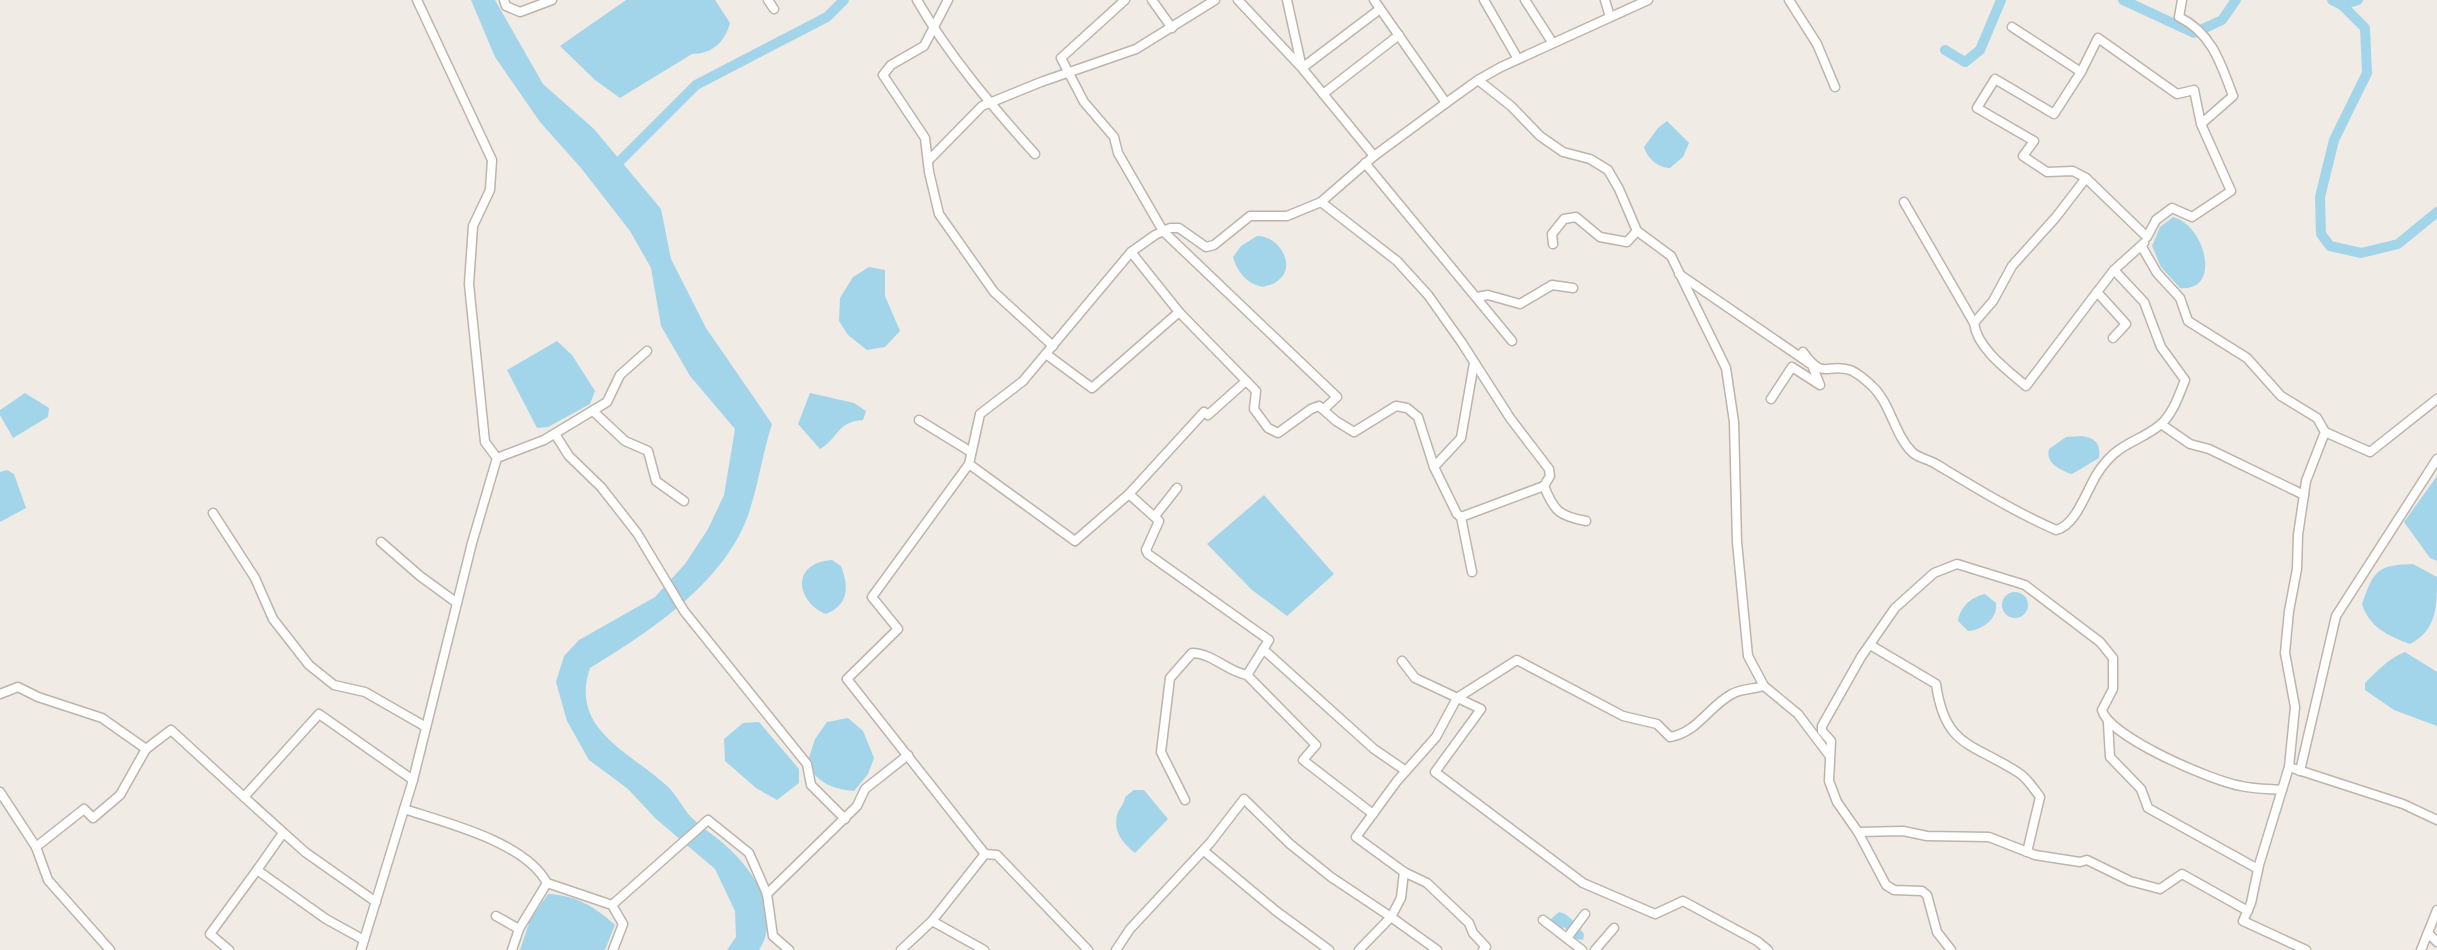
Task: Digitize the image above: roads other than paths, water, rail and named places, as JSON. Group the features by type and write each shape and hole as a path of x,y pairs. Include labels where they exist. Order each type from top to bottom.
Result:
{"street":[{"path":"417,0 492,160 490,190 473,226 469,284 485,442 497,458"},
{"path":"504,0 506,6 520,12 552,0"},
{"path":"768,0 774,9"},
{"path":"916,0 933,28 990,103 1035,154"},
{"path":"948,0 924,46 891,65 883,75 925,138 939,214 994,292 1053,346"},
{"path":"1125,0 1061,58 1083,102 1114,137 1118,153 1163,231 1337,397 1324,409"},
{"path":"1152,0 1172,28"},
{"path":"928,161 982,106 1068,72 1136,49 1215,0"},
{"path":"1238,0 1302,68 1374,156"},
{"path":"1287,0 1302,68"},
{"path":"1374,0 1446,103"},
{"path":"1484,0 1518,59"},
{"path":"1525,0 1552,42"},
{"path":"1605,0 1610,17"},
{"path":"1088,950 997,855 985,854 847,679 897,632 898,627 872,597 969,464 980,414 1023,381 1131,252 1163,231 1179,228 1206,247 1214,245 1250,216 1287,216 1321,202 1374,156 1478,80 1552,42 1648,0"},
{"path":"1789,0 1817,44 1835,87"},
{"path":"2182,0 2179,17 2196,25 2218,56 2233,96 2201,124"},
{"path":"1302,68 1380,9"},
{"path":"2012,27 2081,72"},
{"path":"1323,93 1399,35"},
{"path":"1904,202 1974,323 1975,333 2002,365 2026,386 2114,270 2142,248 2156,220 2172,208 2192,217 2231,190 2201,124 2194,90 2177,94 2098,38 2081,72 2054,114 1995,79 1977,108 2034,141 2023,156 2047,172 2073,171 2086,178 2146,237"},
{"path":"1478,80 1511,106 1540,136 1563,152 1590,159 1608,170 1637,231 1671,256 1726,368 1734,422 1737,542 1748,656 1764,686 1798,714 1829,755"},
{"path":"1365,164 1512,341"},
{"path":"1974,323 1993,301 2012,266 2056,217 2086,178"},
{"path":"1321,202 1397,261 1428,296 1510,418 1549,469 1550,476 1544,486 1461,517"},
{"path":"1553,244 1552,234 1564,219 1576,217 1600,237 1627,242 1637,231"},
{"path":"2142,248 2157,273 2180,298 2188,321 2247,358 2281,396 2317,418 2325,432 2370,452 2437,399"},
{"path":"1131,252 1179,312 1257,393 1254,409 1268,428 1278,433 1311,409 1319,406 1336,421 1354,432 1396,406 1407,408 1418,417 1434,467 1457,514 1461,517 1472,572"},
{"path":"1679,274 1812,365 1827,371 1850,370 1873,387 1896,423 1903,442 1914,455 1933,462 2012,511 2056,530 2071,522 2090,484 2111,455 2161,424 2173,408 2185,380 2161,346 2144,302 2114,270"},
{"path":"1477,297 1488,295 1520,304 1552,285 1573,288"},
{"path":"2097,292 2126,324 2113,338"},
{"path":"1046,354 1092,388 1179,312"},
{"path":"497,458 555,434 607,402 620,375 647,351"},
{"path":"1771,399 1791,367 1820,385 1803,351"},
{"path":"1434,467 1461,438 1474,363"},
{"path":"969,464 1075,541 1129,494 1204,412 1208,415 1246,381"},
{"path":"593,411 625,441 648,451 656,480 684,501"},
{"path":"920,420 971,452"},
{"path":"2161,424 2190,444 2216,452 2304,495"},
{"path":"2306,950 2243,921 2248,911 2258,869 2289,766 2295,707 2286,653 2289,611 2297,569 2298,535 2306,481 2325,432"},
{"path":"555,434 568,456 601,487 637,533 684,611 807,764 811,785 845,819"},
{"path":"362,950 413,780 457,603 497,458"},
{"path":"2300,771 2336,616 2437,459"},
{"path":"1544,486 1552,507 1566,517 1586,521"},
{"path":"1155,516 1177,488"},
{"path":"1129,494 1155,516 1159,524 1146,550 1148,554 1269,640 1247,675"},
{"path":"213,513 255,578 273,619 309,665 334,685 365,692 426,727"},
{"path":"381,542 420,576 457,603"},
{"path":"1951,950 1937,932 1927,895 1922,891 1894,890 1886,885 1858,832 1831,790 1829,755 1831,741 1822,731 1822,726 1862,657 1872,646 1895,608 1934,573 1957,564 2025,585 2106,648 2113,658 2112,688 2102,710 2108,723 2110,757 2141,789 2148,808 2258,869"},
{"path":"1872,646 1936,684 1940,708 1960,741 2021,774 2040,797 2027,852"},
{"path":"1263,649 1374,749 1406,771"},
{"path":"1185,800 1161,752 1170,678 1192,653 1201,653 1236,673 1247,675 1316,745 1304,760 1373,814"},
{"path":"1483,950 1486,947 1473,933 1469,923 1427,884 1404,872 1356,837 1406,771 1436,737 1457,698 1517,660 1623,716 1657,724 1670,737 1680,736 1732,694 1764,686"},
{"path":"1402,661 1416,678 1481,710 1434,772 1583,883 1655,914 1683,901 1757,941 1768,950"},
{"path":"0,694 18,687 38,697 102,718 146,749"},
{"path":"244,797 319,714 413,780"},
{"path":"2108,723 2126,736 2204,776 2241,786 2282,790"},
{"path":"36,847 84,809 93,818 120,795 146,749 171,730 305,852 376,902"},
{"path":"767,894 845,819 857,806 865,789 908,754"},
{"path":"2289,766 2403,804 2437,820"},
{"path":"0,792 36,847 48,880 105,949"},
{"path":"1116,950 1130,929 1203,851 1244,799 1290,844 1331,878 1437,950"},
{"path":"404,809 505,846 540,870 547,883 612,905 623,924 613,950"},
{"path":"612,905 708,820 749,853 767,894 773,936 789,950"},
{"path":"1858,832 1903,831 1927,836 1989,837 2027,852 2070,860 2087,860 2130,881 2160,889 2182,874 2248,911"},
{"path":"229,950 210,934 283,833"},
{"path":"1203,851 1276,911 1329,950"},
{"path":"901,950 932,921 985,854"},
{"path":"257,870 326,919 364,940"},
{"path":"1359,950 1391,917 1401,898 1404,872"},
{"path":"512,950 519,929 547,883"},
{"path":"2421,950 2437,910"},
{"path":"1567,938 1585,914"},
{"path":"496,916 519,929"},
{"path":"1543,920 1582,950"},
{"path":"932,921 984,950"},
{"path":"1595,950 1614,928"},
{"path":"2427,933 2437,942"}],"water":[{"path":"471,0 495,0 543,84 594,129 661,209 671,259 706,328 772,424 747,518 720,564 702,585 659,623 590,668 586,689 588,707 595,723 607,737 667,786 692,818 735,854 754,879 766,907 768,921 766,936 759,950 727,950 736,937 735,911 715,869 655,818 628,789 589,760 567,721 556,682 564,656 579,640 655,597 685,564 708,529 724,495 735,429 690,376 661,326 651,268 630,231 581,168 540,122 495,57"},
{"path":"626,0 715,0 730,23 725,36 717,46 706,52 692,54 620,98 595,80 560,46"},
{"path":"1667,121 1689,143 1683,157 1670,168 1654,162 1644,147 1658,128"},
{"path":"2173,217 2194,232 2205,257 2205,270 2201,280 2193,286 2180,288 2161,267 2152,246 2160,227"},
{"path":"1257,236 1265,237 1279,246 1286,261 1283,276 1275,283 1263,287 1252,283 1244,276 1237,268 1233,257 1241,246"},
{"path":"869,267 885,270 885,296 900,331 885,347 867,350 848,335 839,321 840,298 853,277"},
{"path":"557,341 572,355 595,391 590,404 548,427 537,428 507,370"},
{"path":"25,393 49,408 48,417 13,438 0,415 0,410"},
{"path":"810,393 854,403 866,411 863,420 854,421 843,427 820,449 798,424"},
{"path":"2081,436 2096,442 2099,458 2072,474 2055,466 2049,458 2049,449 2066,437"},
{"path":"7,470 14,474 26,508 0,522 0,472"},
{"path":"2437,476 2437,561 2430,558 2404,522"},
{"path":"1264,495 1334,574 1287,616 1252,590 1207,544"},
{"path":"832,560 841,566 846,588 843,600 834,610 826,614 816,609 809,601 802,584 809,568"},
{"path":"2413,564 2437,577 2437,598 2434,616 2426,632 2410,644 2394,638 2374,625 2362,604 2378,572 2392,566"},
{"path":"2015,592 2024,596 2028,605 2024,614 2015,618 2006,614 2002,605 2006,596"},
{"path":"1985,594 1996,603 1992,619 1984,626 1968,631 1958,621 1961,611 1971,600"},
{"path":"2405,652 2437,672 2437,726 2394,710 2365,690 2365,683 2394,658"},
{"path":"848,718 863,731 874,758 868,774 854,791 826,784 811,771 807,764 815,739 827,722"},
{"path":"759,722 799,769 799,783 777,800 756,788 725,761 724,739 743,723"},
{"path":"1134,790 1144,790 1168,819 1135,853 1120,837 1116,827 1118,813 1125,797"},
{"path":"548,894 584,903 615,925 605,950 520,950 530,920"},
{"path":"1559,912 1576,924 1584,934 1583,940 1576,939 1564,927 1558,931 1549,921"}],"waterway":[{"path":"614,167 696,85 827,17 844,0"},
{"path":"1945,50 1965,62 1980,50 2001,0"},
{"path":"2123,0 2194,33 2222,20 2236,0"},
{"path":"2332,0 2342,5 2358,0"},
{"path":"2342,5 2365,28 2367,73 2334,140 2320,197 2321,234 2330,246 2361,253 2398,244 2437,212"}]}
